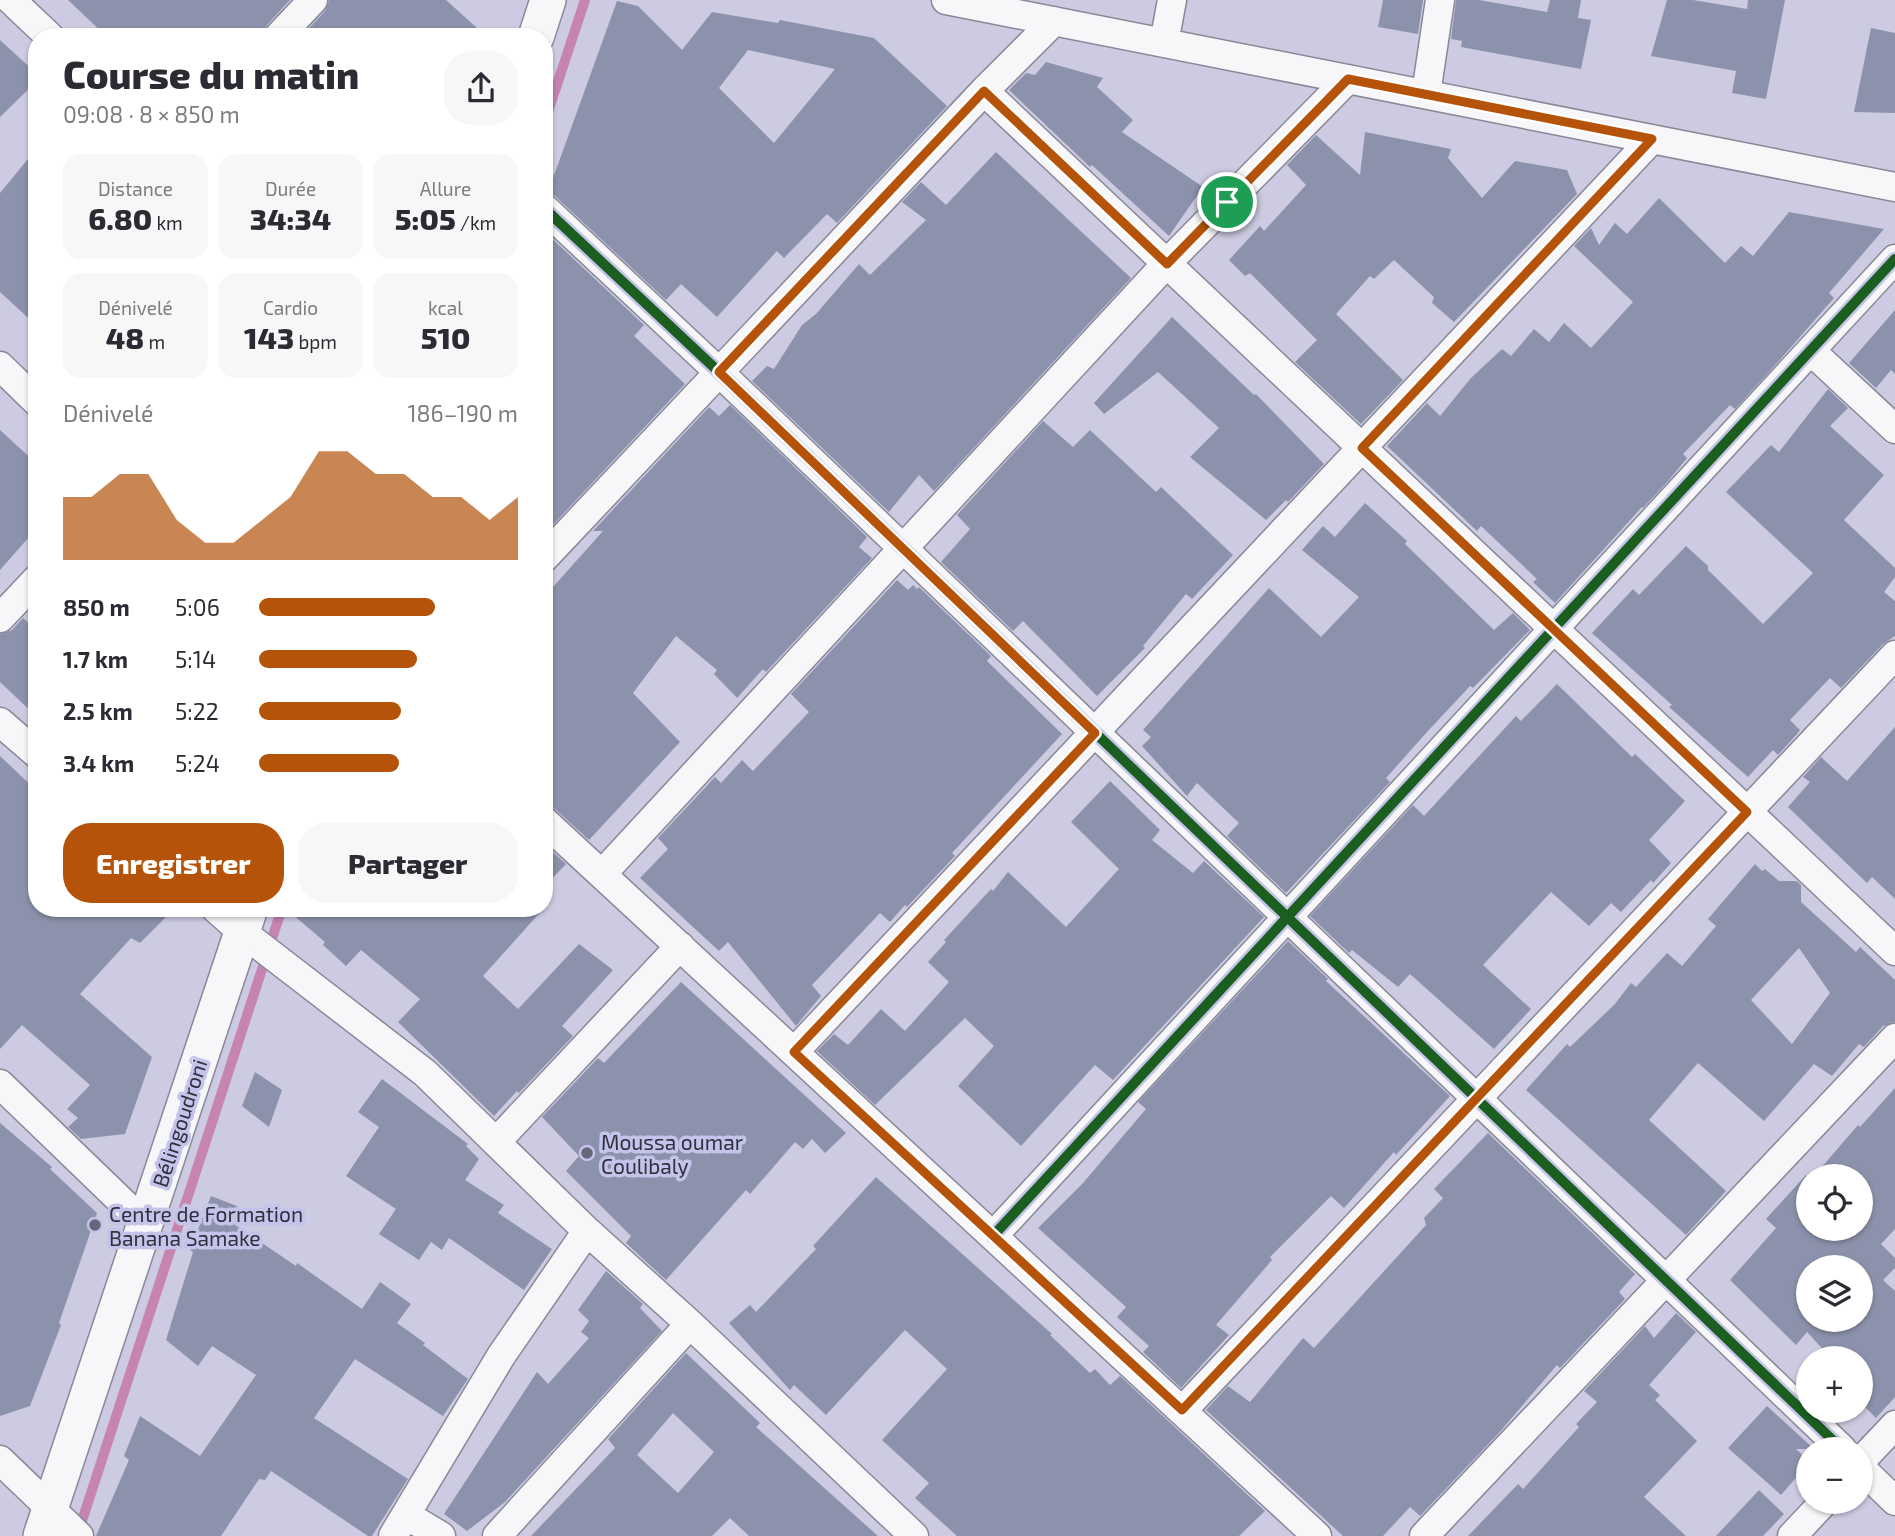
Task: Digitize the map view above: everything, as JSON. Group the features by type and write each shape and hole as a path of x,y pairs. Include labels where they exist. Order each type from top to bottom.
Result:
{"street":[{"path":"11,0 41,28"},
{"path":"287,28 313,0"},
{"path":"539,28 548,0"},
{"path":"946,0 1895,187"},
{"path":"1164,43 1172,0"},
{"path":"1426,94 1440,0"},
{"path":"553,548 984,91 1054,21"},
{"path":"602,874 1167,264 1348,79"},
{"path":"984,91 1895,951"},
{"path":"794,1052 1652,139"},
{"path":"553,216 719,372 1830,1437"},
{"path":"993,1236 1895,259"},
{"path":"1811,351 1895,429"},
{"path":"0,366 28,393"},
{"path":"0,618 28,588"},
{"path":"1182,1410 1895,655"},
{"path":"0,722 28,746"},
{"path":"553,829 1317,1536"},
{"path":"246,920 425,1073 587,1231 690,1324 914,1536"},
{"name":"Bélingoudroni","path":"46,1522 246,920"},
{"path":"497,1141 680,946"},
{"path":"1424,1536 1895,1038"},
{"path":"0,1084 145,1224"},
{"path":"441,1536 399,1525 501,1356 587,1231"},
{"path":"497,1536 690,1324"},
{"path":"1873,1450 1895,1425"},
{"path":"0,1460 46,1522 79,1536"},
{"path":"1873,1478 1895,1501"},
{"path":"1792,1536 1813,1514"}],"building":[{"path":"68,0 290,0 265,28 98,28"},
{"path":"329,0 446,0 477,28 309,28 325,11"},
{"path":"1383,0 1423,0 1418,34 1378,27"},
{"path":"1456,0 1479,0 1547,12 1550,0 1581,0 1578,18 1591,20 1581,69 1461,47 1462,41 1451,39"},
{"path":"1667,0 1693,0 1747,9 1748,0 1785,0 1766,99 1732,93 1736,71 1651,56"},
{"path":"617,1 638,6 682,50 712,12 778,23 780,20 874,38 947,106 837,223 827,214 784,258 777,251 717,317 681,284 666,300 555,196 553,178","holes":["748,50 835,69 774,143 719,88"]},
{"path":"1871,28 1895,33 1895,113 1854,112"},
{"path":"0,40 28,66 28,90 0,117"},
{"path":"1046,62 1103,78 1097,87 1133,120 1122,132 1203,187 1169,236 1092,165 1090,167 1009,90 1026,73 1035,75"},
{"path":"1365,132 1451,149 1448,158 1482,198 1515,161 1567,170 1577,194 1454,322 1432,303 1434,297 1394,260 1374,279 1370,276 1336,314 1403,380 1361,424 1295,362 1317,340 1250,273 1245,276 1229,260 1260,226 1264,231 1306,185 1287,165 1316,135 1360,175"},
{"path":"996,152 1131,278 934,491 919,475 889,512 752,381 767,366 774,369 802,325 816,314 859,264 870,275 926,220 902,202 921,182 946,205"},
{"path":"28,159 28,318 0,292 0,193"},
{"path":"1659,198 1725,263 1741,246 1753,256 1789,212 1884,229 1829,293 1834,298 1778,362 1735,409 1730,405 1683,454 1687,458 1669,480 1555,603 1533,582 1537,579 1481,526 1477,531 1387,446 1427,403 1440,416 1471,378 1502,349 1511,356 1534,329 1549,342 1564,323 1591,348 1633,302 1574,246 1591,228 1599,245 1615,223 1627,234"},
{"path":"553,239 644,325 634,336 685,384 553,525"},
{"path":"1895,310 1895,374 1891,370 1876,388 1849,363"},
{"path":"1172,317 1256,394 1324,464 1288,502 1286,500 1266,520 1190,457 1219,428 1158,372 1104,414 1094,403"},
{"path":"1828,389 1848,408 1830,426 1884,475 1844,520 1895,568 1895,577 1884,592 1895,601 1895,636 1883,644 1841,688 1830,678 1790,720 1800,730 1797,734 1778,755 1773,750 1748,777 1669,707 1672,705 1592,633 1633,589 1639,595 1686,546 1763,624 1813,573 1726,492 1771,445 1779,452"},
{"path":"730,405 867,537 859,547 872,558 766,672 763,669 737,698 714,674 717,670 676,636 633,693 680,742 589,840 553,808 553,587 603,531 593,531 709,407 719,416"},
{"path":"1043,421 1073,447 1090,430 1156,492 1161,487 1233,555 1192,599 1186,594 1143,646 1145,648 1097,696 1023,621 1013,631 941,562 970,529 957,515"},
{"path":"0,430 28,456 28,538 0,570"},
{"path":"1365,503 1407,541 1405,544 1494,630 1513,613 1530,630 1473,688 1470,686 1427,732 1386,778 1390,782 1286,893 1227,836 1239,823 1197,783 1187,796 1142,746 1151,737 1143,730 1269,588 1321,637 1359,597 1302,550 1323,526 1335,537"},
{"path":"897,580 908,590 913,585 917,589 919,587 991,656 987,661 1062,734 952,853 955,856 907,907 905,905 890,922 880,913 812,985 821,996 796,1026 728,942 719,951 640,878 668,849 658,838 715,777 721,783 742,760 753,771 809,712 791,694"},
{"path":"23,618 28,622 28,708 0,682 0,634 12,630"},
{"path":"1557,684 1632,757 1635,754 1685,801 1649,840 1671,863 1621,912 1611,903 1589,926 1551,892 1483,965 1531,1009 1494,1049 1410,974 1398,987 1352,950 1349,953 1310,916 1413,805 1424,816 1516,716 1521,721"},
{"path":"1895,727 1895,899 1872,877 1867,883 1788,807 1810,782 1803,777 1821,757 1847,781"},
{"path":"0,756 28,782 28,917 166,917 140,943 131,938 80,994 152,1057 125,1134 81,1139 68,1127 78,1118 67,1109 90,1085 22,1025 0,1049"},
{"path":"1110,781 1160,830 1152,840 1193,873 1204,861 1264,917 1113,1080 1095,1065 1021,1146 958,1086 994,1046 965,1018 875,1105 817,1051 834,1034 848,1045 881,1009 905,1031 949,982 928,962 946,942 944,940 1008,872 1066,927 1119,869 1071,822"},
{"path":"553,852 566,864 553,878"},
{"path":"1755,864 1779,881 1797,881 1801,885 1801,902 1856,952 1860,947 1895,980 1895,1022 1883,1026 1864,1047 1859,1044 1832,1076 1814,1064 1764,1121 1698,1063 1649,1120 1726,1191 1686,1235 1526,1090 1567,1044 1570,1047 1615,1004 1631,983 1636,987 1667,953 1682,966 1716,926 1708,919","holes":["1799,948 1830,993 1792,1044 1751,1000"]},
{"path":"296,917 536,917 483,976 518,1009 579,944 613,970 562,1026 573,1036 494,1116 398,1022 420,999 361,950 346,966 323,945 325,942"},
{"path":"1288,941 1328,979 1326,981 1450,1096 1396,1155 1394,1152 1344,1208 1331,1196 1270,1257 1272,1260 1216,1325 1229,1335 1181,1388 1143,1352 1149,1346 1117,1317 1126,1307 1038,1228 1083,1183 1146,1109 1138,1102"},
{"path":"681,982 846,1133 825,1153 812,1139 803,1149 795,1142 750,1194 746,1190 666,1280 626,1243 631,1236 566,1171 579,1156 542,1117 598,1058 604,1063"},
{"path":"255,1072 282,1090 269,1127 242,1106"},
{"path":"382,1079 468,1144 466,1146 479,1159 465,1180 504,1205 498,1213 552,1249 524,1290 449,1238 442,1250 431,1242 419,1260 379,1234 396,1209 346,1176 379,1127 358,1112"},
{"path":"1895,1088 1895,1229 1881,1244 1895,1258 1895,1268 1883,1280 1895,1291 1895,1397 1876,1418 1873,1415 1873,1346 1820,1346 1807,1332 1796,1345 1730,1280 1776,1228 1766,1219 1796,1186 1796,1241 1873,1241 1873,1164 1824,1164 1858,1125 1860,1127"},
{"path":"0,1123 52,1167 50,1169 97,1213 59,1323 61,1325 30,1406 0,1416"},
{"path":"1488,1133 1635,1274 1619,1292 1625,1299 1560,1368 1557,1365 1498,1434 1420,1516 1410,1507 1383,1536 1343,1536 1206,1410 1228,1386 1250,1402 1303,1338 1314,1348 1426,1225 1424,1218 1443,1198 1434,1189"},
{"path":"876,1177 1052,1334 1050,1335 1090,1373 1095,1369 1110,1385 1120,1376 1265,1511 1239,1536 957,1536 915,1498 929,1483 882,1440 947,1369 905,1330 826,1415 794,1385 790,1390 729,1323 750,1305 756,1312 816,1249 813,1246"},
{"path":"211,1196 237,1206 231,1222 296,1266 297,1263 362,1309 380,1282 411,1304 397,1323 468,1379 443,1416 355,1359 314,1418 408,1479 372,1536 368,1536 271,1471 265,1480 259,1479 221,1536 96,1536 129,1460 124,1456 140,1416 200,1456 256,1375 212,1346 198,1366 166,1340 193,1252 190,1250"},
{"path":"606,1271 643,1304 640,1308 662,1331 505,1502 467,1531 444,1514 537,1372 548,1384 589,1338 581,1332 589,1321 578,1310"},
{"path":"1676,1313 1696,1332 1649,1385 1660,1395 1655,1400 1697,1441 1644,1497 1686,1536 1468,1536 1518,1484 1523,1489 1579,1427 1576,1424 1597,1402 1584,1391 1645,1326 1654,1338"},
{"path":"686,1353 760,1423 756,1427 878,1536 749,1536 730,1518 712,1536 531,1536 615,1448 608,1439","holes":["673,1413 714,1452 678,1493 637,1455"]},
{"path":"1767,1406 1801,1437 1796,1437 1796,1478 1781,1495 1728,1448"},
{"path":"1759,1490 1784,1514 1763,1536 1716,1536"}],"waterway":[{"path":"553,97 585,0"},
{"path":"78,1533 279,917"}],"cycle path":[{"path":"553,216 719,372 1829,1437"},
{"path":"993,1236 1895,259"}],"place":[{"name":"Moussa oumar Coulibaly","path":"587,1153"},
{"name":"Centre de Formation Banana Samake","path":"95,1225"}],"route":[{"path":"1348,79 1652,139 1362,448 1747,812 1182,1410 794,1052 1095,733 719,372 984,91 1167,264 1227,202 1348,79"}]}
